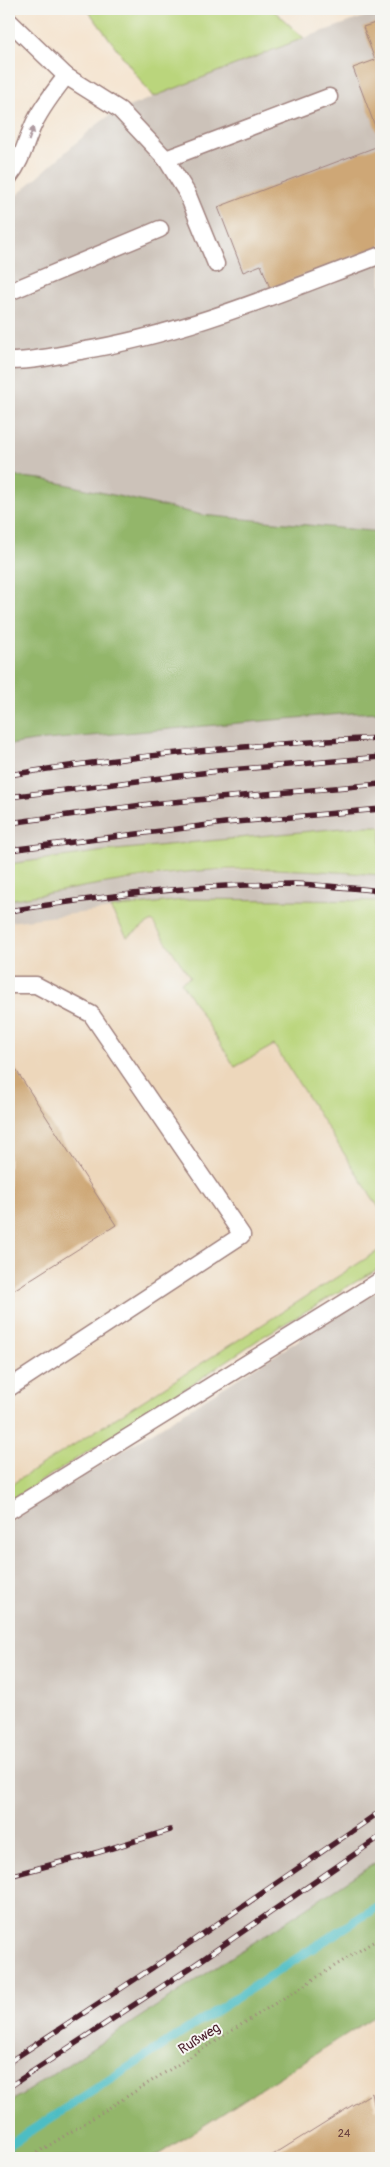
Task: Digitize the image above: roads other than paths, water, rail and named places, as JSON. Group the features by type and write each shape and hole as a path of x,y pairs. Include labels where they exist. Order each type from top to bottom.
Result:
{"lane":[{"path":"9,14 12,9"},
{"path":"9,21 66,76 120,110 166,159 187,193 216,264"},
{"path":"9,177 20,162 32,128 42,110 66,76"},
{"path":"166,159 329,97"},
{"path":"9,292 160,229"},
{"path":"9,361 25,361 114,346 174,330 381,255"},
{"path":"9,985 36,985 91,1014 242,1235 9,1388"},
{"path":"9,1511 381,1280"}],"waterway":[{"path":"9,2145 381,1904"}],"railway":[{"path":"9,775 195,751 381,738"},
{"path":"9,797 218,771 381,757"},
{"path":"9,823 150,804 381,784"},
{"path":"9,850 225,823 381,809"},
{"path":"9,911 79,900 223,886 294,884 381,891"},
{"path":"9,2062 178,1951 381,1811"},
{"path":"9,1876 99,1852 170,1830"},
{"path":"9,2087 190,1968 381,1836"}]}
